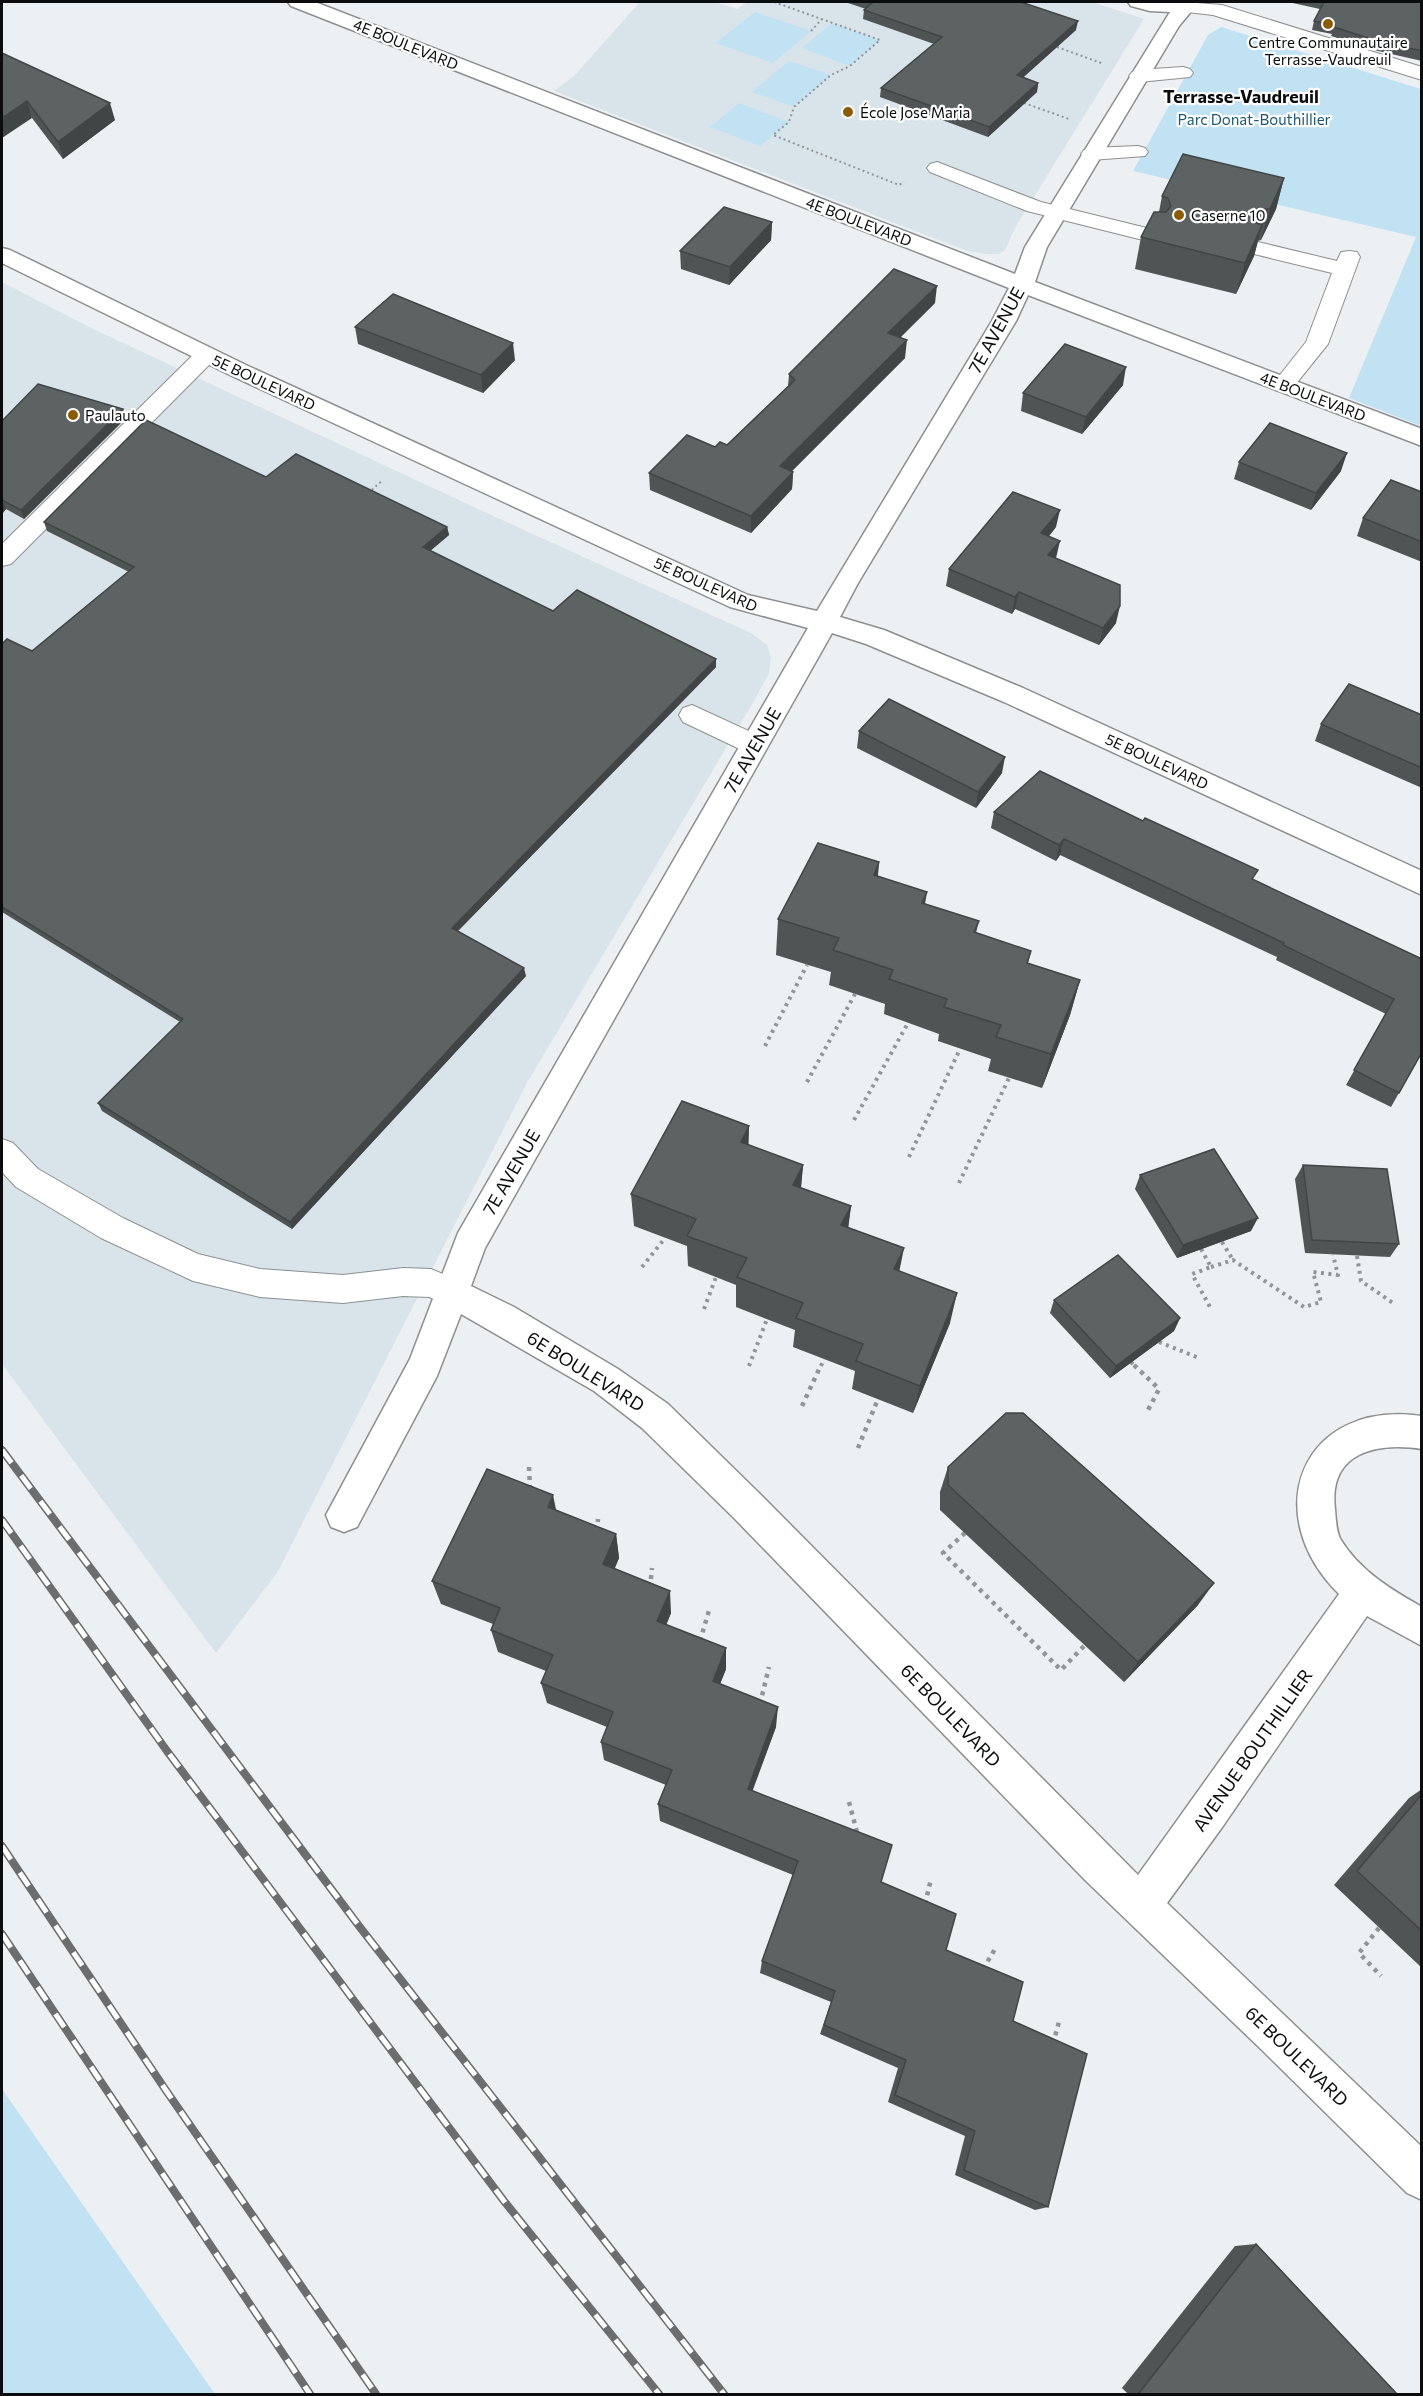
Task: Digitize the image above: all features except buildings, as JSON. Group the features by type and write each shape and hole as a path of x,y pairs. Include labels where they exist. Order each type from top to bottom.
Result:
{"street":[{"name":"4E BOULEVARD","path":"298,2 1022,285 1422,438"},
{"path":"1138,2 1150,5 1187,4"},
{"name":"7E AVENUE","path":"344,1515 425,1365 470,1243 824,621 1004,321 1022,285 1036,247 1138,76 1171,23 1187,4"},
{"name":"5E BOULEVARD","path":"2,255 206,355 739,601 769,612 824,621 875,637 1030,702 1422,884"},
{"name":"6E BOULEVARD","path":"451,1292 501,1318 606,1380 655,1416 748,1507 1140,1906 1278,2036 1422,2178"},
{"path":"1422,1432 1403,1428 1364,1432 1332,1454 1317,1480 1315,1510 1323,1544 1340,1569 1362,1592 1422,1628"},
{"name":"AVENUE BOUTHILLIER","path":"1140,1906 1362,1592"}],"lane":[{"path":"1187,4 1215,9 1422,74"},
{"path":"1138,76 1183,73"},
{"path":"1091,154 1138,152"},
{"path":"937,168 1034,207 1151,236"},
{"path":"1258,248 1347,264 1317,344 1283,385"},
{"path":"2,558 206,355"},
{"path":"692,715 755,745"},
{"path":"2,1152 27,1178 112,1227 193,1267 260,1283 343,1289 403,1282 431,1283 451,1292"}],"path":[{"path":"774,2 880,40 850,66 831,75 794,107 789,122 773,135 899,185 926,164 937,168"},
{"path":"811,31 822,20"},
{"path":"1057,47 1107,64"},
{"path":"1024,103 1073,121"},
{"path":"365,495 387,476"},
{"path":"765,1046 807,964"},
{"path":"807,1082 855,994"},
{"path":"854,1120 908,1023"},
{"path":"909,1157 960,1048"},
{"path":"959,1183 1009,1078"},
{"path":"642,1267 665,1238"},
{"path":"1222,1242 1233,1260 1304,1307 1321,1302 1313,1272 1338,1275 1333,1255"},
{"path":"1201,1250 1210,1267"},
{"path":"1357,1256 1360,1281 1393,1303"},
{"path":"1211,1309 1192,1274 1233,1260"},
{"path":"704,1309 716,1277"},
{"path":"749,1366 767,1319"},
{"path":"1159,1342 1199,1358"},
{"path":"802,1406 824,1359"},
{"path":"1131,1362 1159,1389 1147,1412"},
{"path":"858,1448 878,1399"},
{"path":"530,1467 530,1498"},
{"path":"597,1539 598,1519"},
{"path":"965,1533 943,1554 1061,1670 1085,1646"},
{"path":"649,1595 652,1568"},
{"path":"698,1647 710,1607"},
{"path":"759,1708 769,1667"},
{"path":"849,1802 859,1841"},
{"path":"925,1907 931,1879"},
{"path":"1379,1928 1359,1953 1381,1976"},
{"path":"978,1979 994,1949"},
{"path":"1051,2052 1060,2018"}],"shaded area":[{"name":"École Jose Maria","path":"640,2 715,2 737,9 747,2 1092,2 1144,19 1016,226 1005,250 999,254 987,254 968,251 554,91 574,76"},
{"path":"2,282 89,327 480,510 751,633 767,645 771,658 769,673 754,701 528,1081 277,1573 216,1653 2,1364"}],"green space":[{"path":"755,12 811,31 773,63 716,43"},
{"path":"832,23 880,40 850,66 802,48"},
{"name":"Parc Donat-Bouthillier","path":"1221,27 1421,89 1421,426 1349,398 1416,237 1133,171 1208,35"},
{"path":"789,61 831,75 794,107 752,92"},
{"path":"739,103 789,122 760,146 710,127"},
{"path":"2,2089 215,2394 2,2394"}],"railway":[{"path":"2,1450 359,1926 724,2394"},
{"path":"2,1520 167,1751 504,2201 659,2394"},
{"path":"2,1846 165,2089 376,2394"},
{"path":"2,1934 310,2394"}],"place":[{"name":"Centre Communautaire Terrasse-Vaudreuil","path":"1328,24"},
{"name":"École Jose Maria","path":"848,112"},
{"name":"Caserne 10","path":"1179,215"},
{"name":"Paulauto","path":"73,415"}],"district":[{"name":"Terrasse-Vaudreuil","path":"1241,96"}]}
